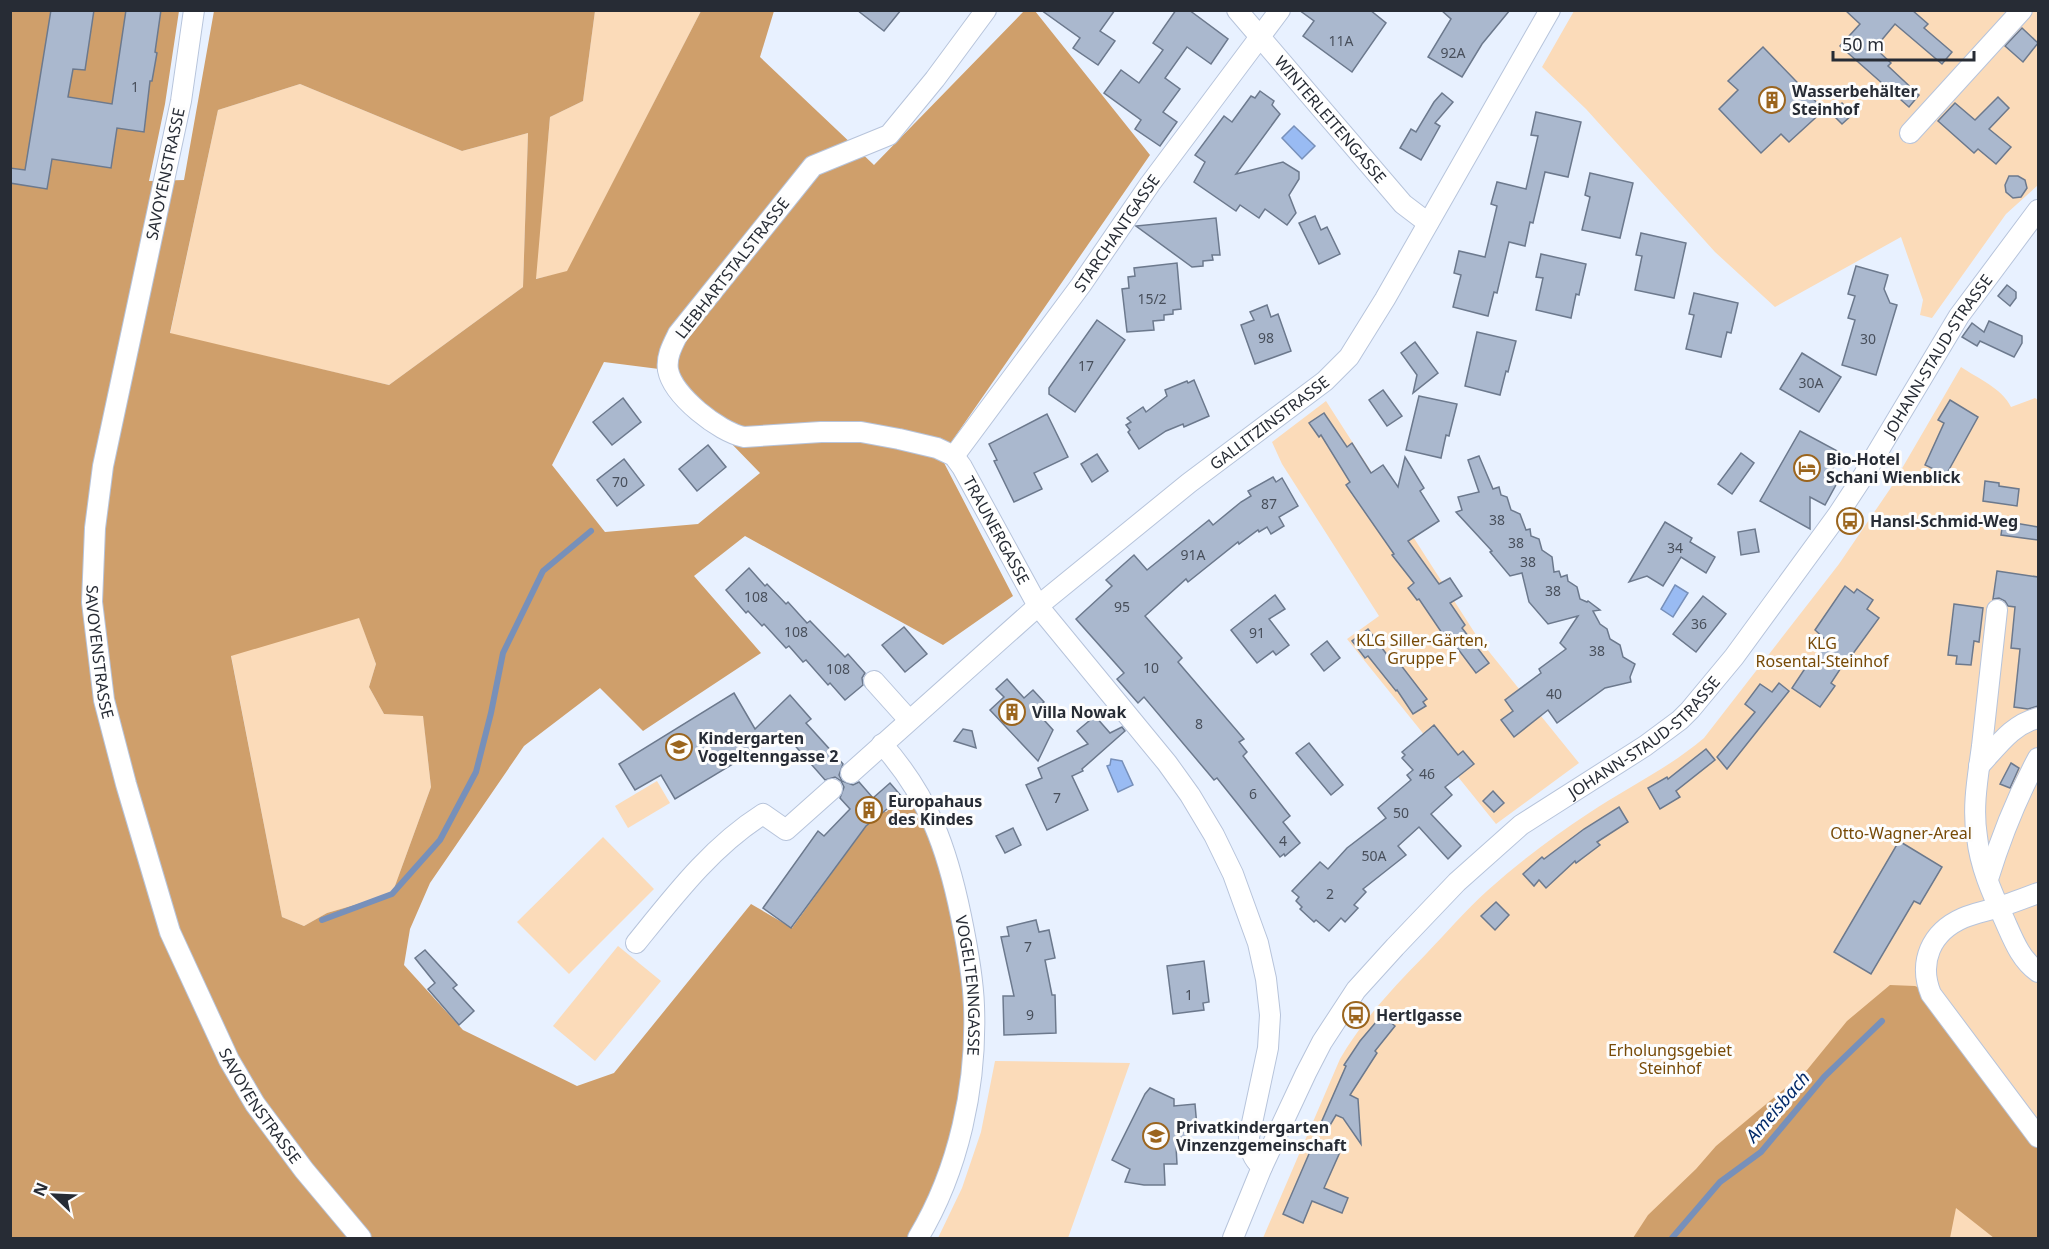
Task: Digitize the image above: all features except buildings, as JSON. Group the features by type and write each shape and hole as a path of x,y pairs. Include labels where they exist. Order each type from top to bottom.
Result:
{"street":[{"name":"SAVOYENSTRASSE","path":"194,10 181,101 103,466 95,528 92,602 104,700 126,784 170,932 229,1060 255,1104 326,1197 362,1239"},
{"name":"LIEBHARTSTALSTRASSE","path":"954,456 937,448 861,432 744,437 735,435 716,424 677,390 671,379 668,361 669,351 678,334 813,166 889,135 935,79 986,10"},
{"name":"WINTERLEITENGASSE","path":"1237,10 1403,204 1428,223"},
{"name":"STARCHANTGASSE","path":"954,456 1081,285 1150,184 1280,10"},
{"name":"GALLITZINSTRASSE","path":"851,773 1038,606 1189,483 1325,381 1349,357 1550,10"},
{"path":"1910,133 2022,10"},
{"name":"JOHANN-STAUD-STRASSE","path":"1233,1239 1262,1167 1322,1041 1356,990 1457,882 1521,825 1645,746 1680,720 1708,689 1836,516 1862,478 1959,315 2038,210"},
{"name":"TRAUNERGASSE","path":"954,456 1038,606"},
{"path":"1038,606 1167,763 1214,835 1233,874 1258,943 1266,979 1270,1015 1268,1048 1250,1137 1250,1149 1254,1160 1262,1167"},
{"path":"1997,610 1975,820 1980,856 1999,907 2020,953 2038,972"},
{"path":"874,681 909,720"},
{"path":"1979,765 2012,730 2038,718"},
{"name":"VOGELTENNGASSE","path":"882,744 909,777 936,829 954,883 967,945 974,1006 973,1058 962,1129 945,1182 918,1239"},
{"path":"1988,879 2011,815 2038,758"},
{"path":"636,943 684,883 739,830 763,814 786,830 832,789"},
{"path":"2038,893 1962,918 1945,930 1929,951 1925,964 1926,980 1931,994 2038,1137"}],"green space":[{"path":"595,11 701,11 567,272 535,279 550,117 583,101"},
{"path":"1574,11 2038,11 2038,185 2006,214 1932,318 1920,315 1923,300 1901,237 1775,307 1715,252 1586,109 1542,67"},
{"path":"300,84 462,151 528,133 523,287 389,385 170,334 218,110"},
{"path":"1961,367 2002,394 2011,407 2035,398 2038,400 2038,1238 1263,1238 1340,1059 1369,1017 1391,990 1464,913 1512,870 1576,822 1663,768 1704,738 1839,564 1890,489"},
{"name":"KLG Siller-Gärten, Gruppe F","path":"1326,401 1478,638 1579,763 1496,824 1347,639 1379,616 1282,464 1272,442"},
{"path":"359,617 376,664 369,687 384,714 423,715 431,787 392,894 327,913 304,926 282,917 231,655"},
{"path":"657,781 670,803 628,828 615,806"},
{"path":"603,837 654,889 569,974 517,922"},
{"path":"618,946 661,981 595,1061 553,1026"},
{"path":"995,1061 1130,1063 1068,1238 938,1238 962,1188 981,1132"}],"shaded area":[{"path":"10,11 179,11 165,104 149,181 184,180 214,11 595,11 583,101 550,117 536,279 567,271 701,11 774,11 760,57 874,165 1024,11 1035,11 1150,155 941,457 1013,596 943,645 745,536 694,576 761,653 643,731 600,688 524,746 430,883 410,929 404,965 463,1030 577,1086 614,1073 751,904 792,928 866,826 911,790 945,880 967,997 962,1094 939,1180 910,1238 11,1238","holes":["300,84 462,151 528,133 523,287 389,385 170,333 218,110","604,362 659,369 760,473 698,524 605,532 552,465","359,618 376,664 369,687 384,714 423,716 431,787 392,894 327,913 304,926 282,917 231,656"]},
{"path":"1890,985 1915,986 1929,992 1941,1025 2038,1149 2038,1238 1994,1238 1956,1208 1950,1238 1633,1238 1648,1215 1696,1169 1716,1146 1807,1070 1847,1021"}],"water":[{"path":"1294,126 1315,146 1302,159 1282,138"},
{"path":"1675,585 1688,593 1673,617 1661,609"},
{"path":"1111,759 1122,761 1133,785 1118,792 1107,766 1110,765"}],"waterway":[{"path":"322,920 392,894 440,840 476,772 503,653 543,571 591,531"},
{"name":"Ameisbach","path":"1672,1238 1720,1182 1761,1152 1824,1077 1882,1021"}],"place":[{"name":"Wasserbehälter Steinhof","path":"1772,100"},
{"name":"Bio-Hotel Schani Wienblick","path":"1807,468"},
{"name":"Hansl-Schmid-Weg","path":"1850,521"},
{"name":"Villa Nowak","path":"1012,712"},
{"name":"Kindergarten Vogeltenngasse 2","path":"679,747"},
{"name":"Europahaus des Kindes","path":"869,810"},
{"name":"Hertlgasse","path":"1356,1015"},
{"name":"Privatkindergarten Vinzenzgemeinschaft","path":"1156,1136"}],"park label":[{"name":"KLG Rosental-Steinhof","path":"1822,652"},
{"name":"Otto-Wagner-Areal","path":"1901,833"},
{"name":"Erholungsgebiet Steinhof","path":"1670,1059"}]}
